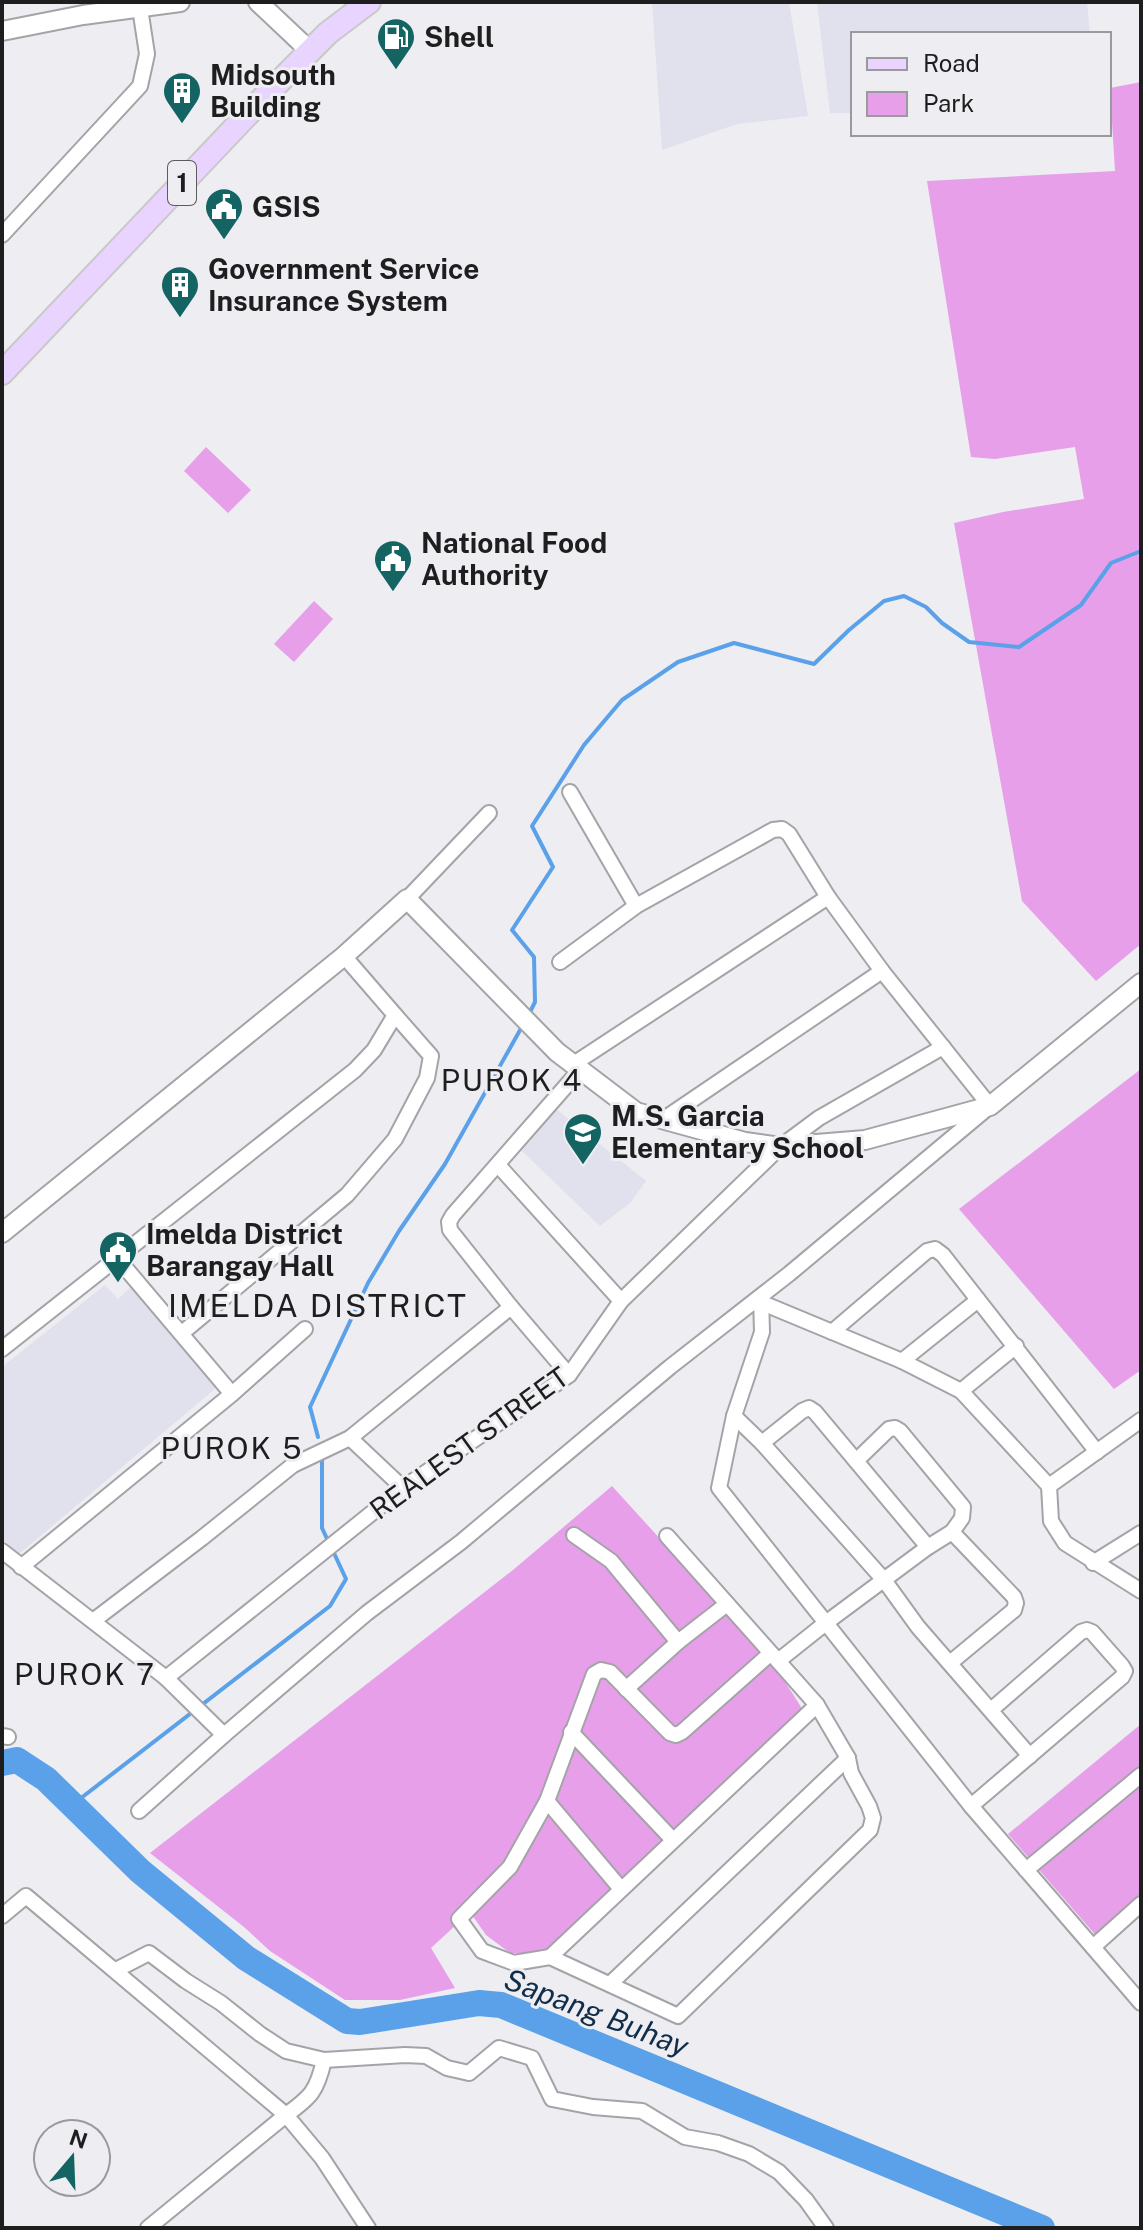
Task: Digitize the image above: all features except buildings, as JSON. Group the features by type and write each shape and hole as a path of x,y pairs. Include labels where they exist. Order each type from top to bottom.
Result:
{"main road":[{"name":"1","path":"2,373 310,51 369,2"}],"street":[{"path":"2,31 82,8 140,8 180,2"},
{"path":"258,2 310,51"},
{"path":"2,235 140,86 147,54 140,8"},
{"path":"570,792 636,906"},
{"path":"2,1233 344,956 407,899 489,813"},
{"path":"560,962 636,906 773,830 782,829 789,834 828,897 882,971 990,1106"},
{"path":"569,1375 450,1230 449,1222 576,1067 828,897"},
{"path":"407,899 557,1052 636,1112 745,1142 780,1147 865,1140 990,1106"},
{"path":"182,1333 347,1195 395,1139 427,1078 431,1056 344,956"},
{"path":"664,1119 882,971"},
{"path":"139,1811 367,1613 461,1542 670,1367 761,1299 1141,983"},
{"path":"2,1349 355,1070 374,1050 395,1015"},
{"name":"REALEST STREET","path":"166,1678 403,1488 569,1375 621,1301 780,1147 819,1118 943,1047"},
{"path":"498,1165 621,1301"},
{"path":"832,1332 927,1251 935,1249 1016,1346 1097,1452"},
{"path":"117,1258 232,1394"},
{"path":"761,1299 902,1361 961,1391 1049,1486 1051,1521 1065,1543 1141,1591"},
{"path":"761,1299 762,1332 734,1416 719,1488 971,1806 1093,1947 1135,1985 1141,2003"},
{"path":"902,1361 978,1300"},
{"path":"93,1621 293,1465 350,1438 511,1307"},
{"path":"21,1567 232,1394 305,1329"},
{"path":"961,1391 1016,1346"},
{"path":"762,1443 809,1408 928,1547"},
{"path":"734,1416 762,1443 884,1580 918,1627 1030,1756"},
{"path":"1049,1486 1141,1420"},
{"path":"667,1536 774,1657 817,1705 848,1758 851,1773 873,1818 870,1830 678,2016 550,1957 514,1963 482,1951 459,1919 510,1867 547,1801 594,1674 601,1670 610,1672 670,1733 676,1735 774,1657 952,1532 962,1518 963,1507 895,1428 889,1429 856,1461"},
{"path":"350,1438 403,1488"},
{"path":"950,1663 1014,1610 1016,1603 1014,1597 952,1532"},
{"path":"1093,1563 1141,1533"},
{"path":"574,1535 611,1561 678,1642"},
{"path":"2,1551 166,1678 224,1735"},
{"path":"626,1689 678,1642 727,1604"},
{"path":"971,1806 1122,1677 1125,1671 1087,1630 991,1710"},
{"path":"550,1957 817,1705"},
{"path":"571,1732 673,1840"},
{"path":"611,1983 848,1758"},
{"path":"1026,1870 1141,1775"},
{"path":"547,1801 621,1889"},
{"path":"2,1916 26,1896 116,1970 286,2115 322,2158 368,2228"},
{"path":"1093,1947 1141,1904"},
{"path":"116,1970 149,1953 286,2051 324,2060 426,2056 447,2068 469,2073 499,2048 532,2058 552,2099 593,2107 642,2111 685,2137 718,2143 749,2154 779,2172 806,2200 826,2228"},
{"path":"148,2228 308,2099 320,2081 324,2060"}],"shaded area":[{"path":"652,2 789,2 808,116 737,124 662,150"},
{"path":"817,2 1087,2 1090,32 851,32 851,113 830,113"},
{"name":"M.S. Garcia Elementary School","path":"556,1109 646,1181 630,1203 600,1226 522,1151"},
{"path":"105,1285 118,1299 131,1287 216,1388 19,1554 2,1539 2,1367"}],"green space":[{"path":"1141,82 1141,944 1096,981 1022,901 954,523 1084,499 1075,447 995,459 971,457 927,181 1115,171 1111,88"},
{"path":"206,447 251,490 228,513 184,471"},
{"path":"314,601 333,619 294,662 274,644"},
{"path":"1141,1069 1141,1370 1114,1389 959,1209"},
{"path":"612,1486 773,1663 803,1710 548,1953 510,1953 486,1935 470,1912 431,1948 455,1988 400,2000 345,2000 270,1951 150,1853 513,1570"},
{"path":"1141,1724 1141,1916 1105,1946 1008,1834"}],"waterway":[{"path":"528,1016 535,1002 534,957 512,930 553,867 532,826 584,745 622,700 678,662 734,643 814,664 884,601 904,596 926,607 969,642 1019,647 1081,605 1111,563 1141,551"},
{"path":"318,1437 310,1407 368,1283 445,1164 524,1023"},
{"path":"322,1457 322,1528 329,1543"},
{"path":"72,1805 330,1606 346,1579 333,1551"},
{"name":"Sapang Buhay","path":"2,1763 17,1760 46,1779 140,1871 246,1958 347,2021 360,2022 479,2003 501,2005 1042,2228"}],"place":[{"name":"Shell","path":"396,71"},
{"name":"Midsouth Building","path":"182,125"},
{"name":"GSIS","path":"224,241"},
{"name":"Government Service Insurance System","path":"180,319"},
{"name":"National Food Authority","path":"393,593"},
{"name":"M.S. Garcia Elementary School","path":"583,1166"},
{"name":"Imelda District Barangay Hall","path":"118,1284"}],"district":[{"name":"PUROK 4","path":"512,1081"},
{"name":"IMELDA DISTRICT","path":"318,1306"},
{"name":"PUROK 5","path":"232,1449"},
{"name":"PUROK 7","path":"85,1675"}]}
